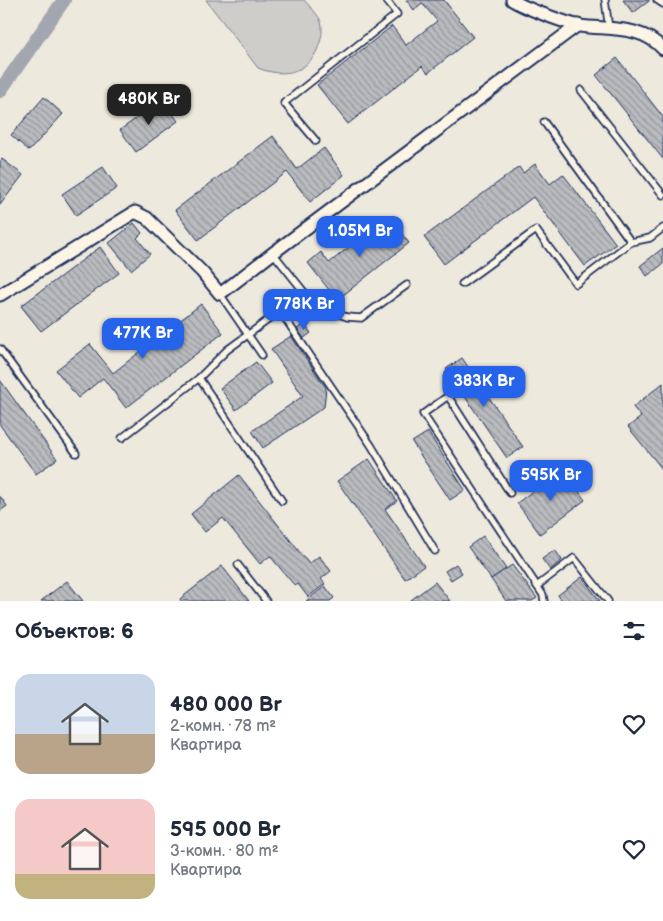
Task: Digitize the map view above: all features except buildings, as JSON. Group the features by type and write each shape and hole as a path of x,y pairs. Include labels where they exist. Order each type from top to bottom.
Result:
{"street":[{"path":"512,0 578,25 639,32 657,42 663,49"},
{"path":"0,295 135,212 147,218 195,265 220,294 578,25"}],"lane":[{"path":"316,141 284,103 396,14 386,0"},
{"path":"605,0 609,29"},
{"path":"657,0 663,4"},
{"path":"581,90 663,195"},
{"path":"544,122 631,242"},
{"path":"462,284 536,230 576,284 631,242 650,238 663,228"},
{"path":"273,253 305,293 332,312 347,318 361,318 407,285"},
{"path":"122,438 199,378 227,350 247,334 305,293"},
{"path":"220,294 262,355"},
{"path":"280,311 371,445 435,551"},
{"path":"0,349 76,453"},
{"path":"199,378 282,501"},
{"path":"510,493 448,396 423,414 543,595 544,601"},
{"path":"537,586 574,558 608,601"},
{"path":"238,565 266,601"}],"shaded area":[{"path":"206,0 304,0 318,16 322,24 321,37 316,52 304,66 287,73 278,73 258,68"}],"waterway":[{"path":"0,91 64,0"}]}
